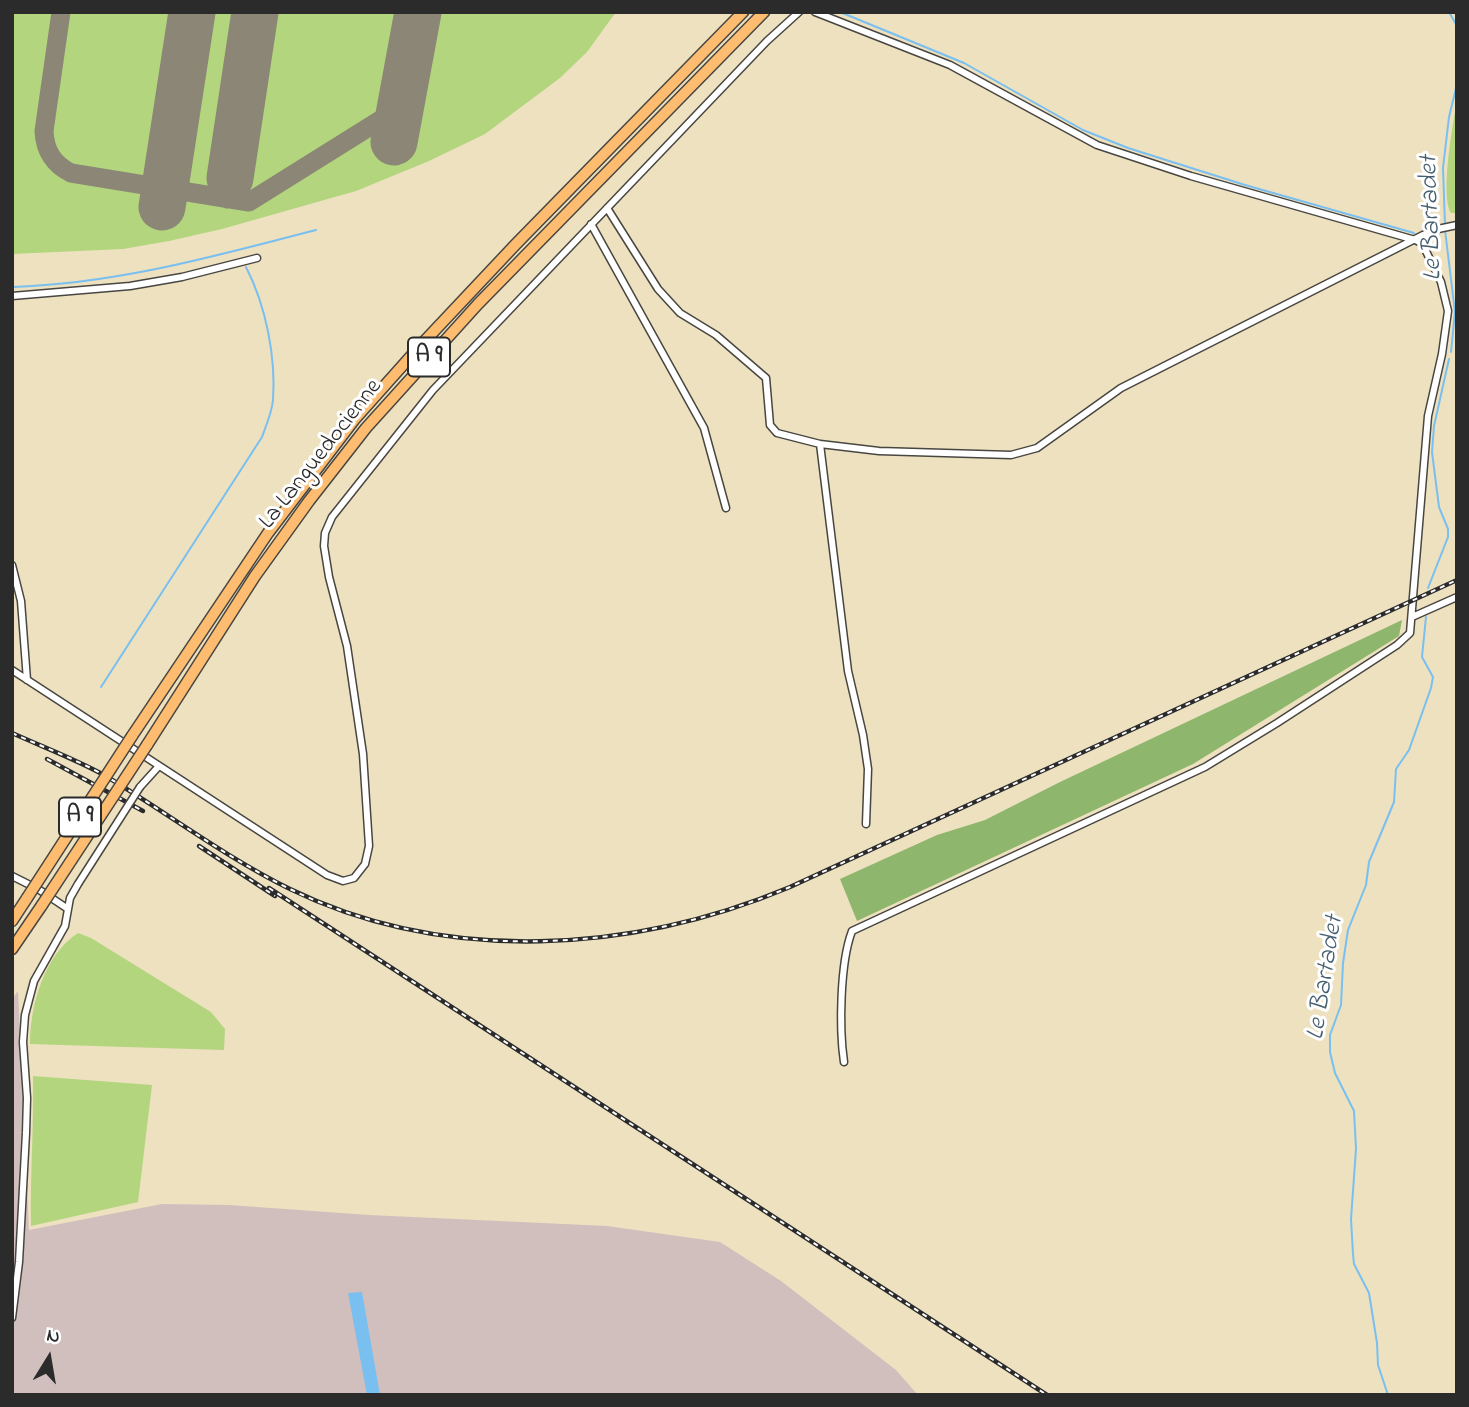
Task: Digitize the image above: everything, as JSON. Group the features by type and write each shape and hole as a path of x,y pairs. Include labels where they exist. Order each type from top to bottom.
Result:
{"highway":[{"path":"723,33 734,12"},
{"name":"La Languedocienne","path":"12,921 268,533 355,420 395,372 516,244 743,12"},
{"name":"La Languedocienne","path":"12,949 256,576 309,501 366,428 478,304 764,12"}],"street":[{"path":"12,670 327,876 343,881 354,878 365,864 369,846 363,754 347,646 324,546 325,533 332,517 433,390 767,41 799,12"},
{"path":"815,12 950,65 1097,145 1191,176 1422,243 1441,282 1448,311 1443,354 1428,416 1410,633 1397,645 1205,767 852,931 847,943 845,966 842,1023 844,1062"},
{"path":"607,208 658,289 680,313 716,335 766,378 770,425 777,433 820,444 879,451 1011,455 1037,448 1121,388 1415,240 1438,229 1455,225"},
{"path":"592,224 704,428 726,508"},
{"path":"12,296 130,286 182,277 257,258"},
{"path":"820,444 848,671 868,769 866,824"},
{"path":"12,565 21,601 27,680"},
{"path":"1412,617 1457,597"},
{"path":"12,1315 19,1262 26,1133 27,1089 23,1042 25,1015 34,981 65,926 70,898 78,884 140,787 159,766"},
{"path":"12,876 68,909"}],"shaded area":[{"path":"18,991 29,1230 162,1204 229,1205 369,1215 607,1226 720,1242 781,1281 896,1370 918,1395 12,1395 12,999"}],"green space":[{"path":"12,12 616,12 587,52 560,78 485,134 356,191 169,241 123,249 12,254"},
{"path":"1457,100 1457,213 1451,213 1447,175"},
{"path":"1402,620 1399,636 1193,764 857,921 840,879 937,835 985,820"},
{"path":"78,933 91,938 211,1012 225,1029 224,1050 30,1044 33,1014 41,982 56,954"},
{"path":"33,1076 152,1085 138,1202 31,1226"}],"water":[{"path":"362,1292 380,1395 367,1395 348,1293"}],"waterway":[{"path":"840,12 964,63 1083,130 1128,148 1245,185 1414,233"},
{"name":"Le Bartadet","path":"1449,12 1457,26"},
{"name":"Le Bartadet","path":"1445,225 1443,168 1449,117 1457,84"},
{"path":"12,287 128,275 316,230"},
{"name":"Le Bartadet","path":"1445,230 1455,312 1451,352"},
{"path":"101,687 262,437 269,419 274,384 271,349 259,298 246,267"},
{"name":"Le Bartadet","path":"1428,588 1448,537 1448,529 1439,507 1432,452 1434,426 1449,359"},
{"name":"Le Bartadet","path":"1388,1395 1378,1365 1369,1293 1354,1264 1351,1219 1356,1149 1354,1111 1335,1073 1330,1052 1330,1035 1341,1005 1348,930 1366,885 1369,862 1394,802 1396,769 1409,750 1431,688 1433,677 1422,657 1426,617"}],"taxiway":[{"path":"61,12 44,131 51,156 71,173 249,202 401,107"},
{"path":"227,199 230,178"}],"runway":[{"path":"162,207 192,12"},
{"path":"230,178 255,12"},
{"path":"394,142 418,12"}],"railway":[{"path":"12,733 104,775 219,849 290,889 350,913 412,930 475,939 540,941 604,937 668,926 730,909 790,887 1457,580"},
{"path":"47,759 143,811"},
{"path":"199,846 275,896"},
{"path":"269,888 1047,1395"}]}
